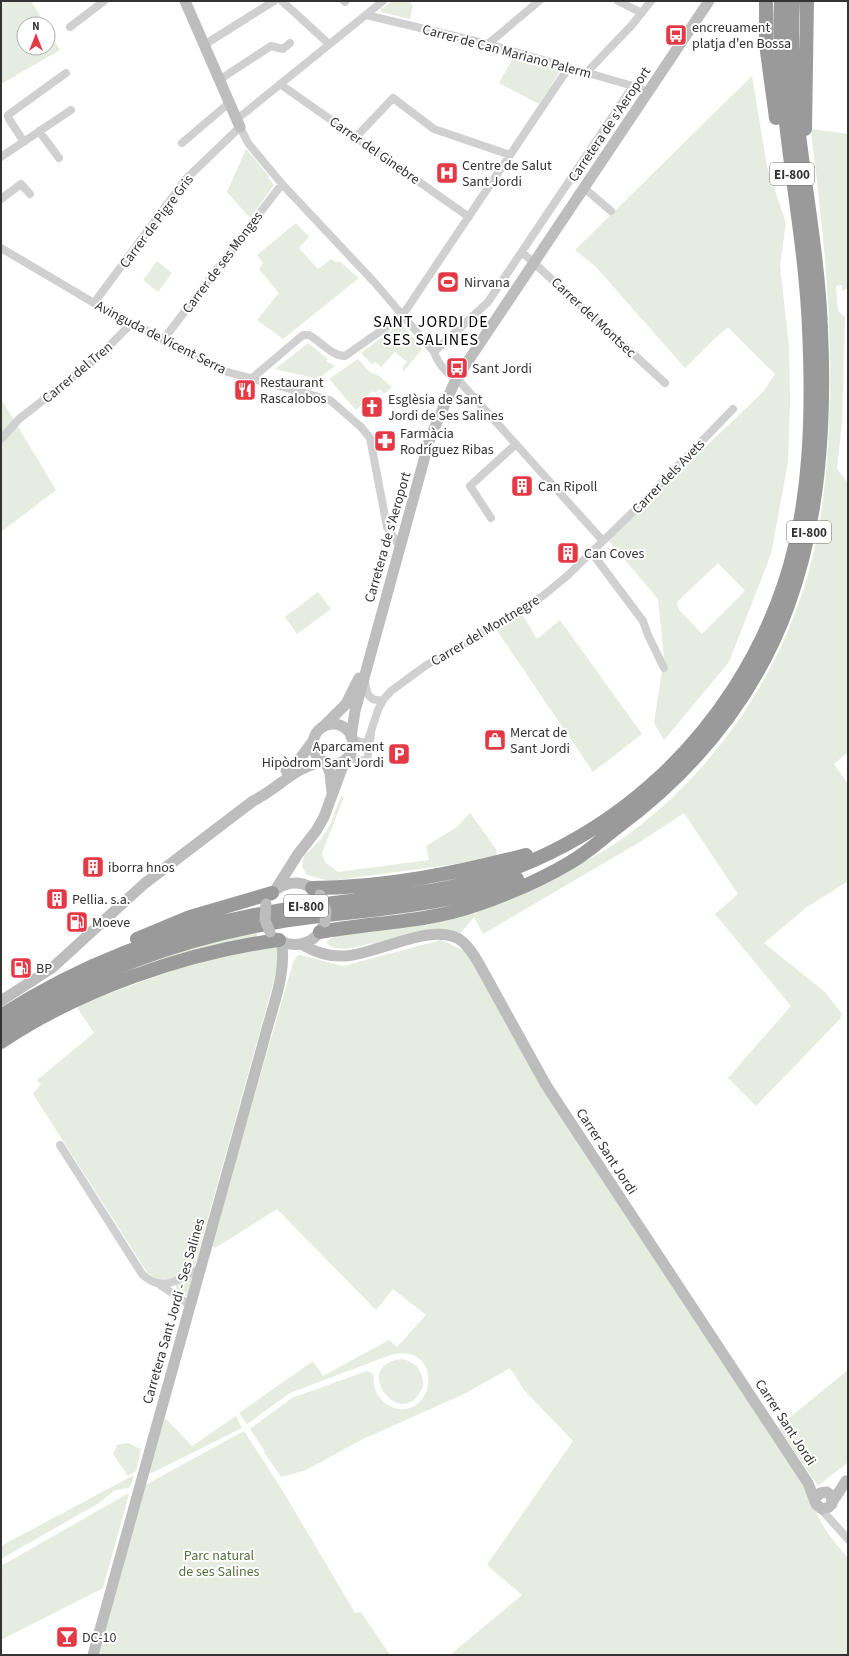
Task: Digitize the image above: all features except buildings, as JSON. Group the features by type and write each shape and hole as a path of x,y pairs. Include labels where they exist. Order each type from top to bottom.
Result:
{"highway":[{"path":"766,1 766,44 772,94 780,136 794,185"},
{"name":"EI-800","path":"1,1016 65,979 142,946 201,927 276,911 410,894 450,887 496,875 530,862 566,845 607,820 645,792 698,739 724,704 761,641 785,582 800,518 805,480 810,404 808,315 781,76 781,1"},
{"name":"EI-800","path":"1,1031 19,1018 78,986 127,964 203,938 278,922 419,905 475,893 537,871 607,835 652,801 706,748 734,711 772,647 784,619 800,571 811,521 817,481 822,382 821,329 817,268 793,77 793,1"},
{"path":"803,163 806,101 807,1"},
{"path":"321,930 412,921 449,914 477,905 536,881 573,861 607,835"},
{"path":"313,889 408,880 490,864 566,845"},
{"path":"65,979 82,966 104,954 171,924 271,895"},
{"path":"1,1042 31,1023 112,985 200,956 276,938"}],"main road":[{"name":"Carretera de s'Aeroport","path":"368,658 430,438 456,379 709,1"},
{"path":"188,2 204,46 238,123"},
{"path":"321,930 310,940 300,944 292,944 276,938 265,920 271,895 298,854 316,831 324,816 346,759 352,748 355,711 368,658"},
{"path":"260,795 299,760 313,741 315,735 346,704 368,658"},
{"path":"323,727 336,724 342,727 352,738"},
{"path":"313,741 315,753 324,762 330,773 332,795"},
{"path":"1,1001 52,968 144,884 260,795 301,768 310,764 324,762 336,764 346,759"},
{"path":"298,854 297,872 313,889 326,911 321,930 321,947 334,956"},
{"path":"271,895 287,884 313,889"},
{"name":"Carrer Sant Jordi","path":"300,944 318,953 334,956 354,955 418,938 442,934 452,936 462,941 471,950 551,1091 808,1483 824,1500"},
{"name":"Carretera Sant Jordi - Ses Salines","path":"93,1655 280,975 283,956 276,938"},
{"name":"Carretera Sant Jordi - Ses Salines","path":"280,975 289,958 300,944"},
{"path":"824,1500 847,1480"}],"street":[{"path":"70,27 104,1"},
{"path":"204,46 274,1"},
{"path":"282,1 329,44"},
{"path":"383,1 280,84 238,123 248,143 282,184 375,283 434,352 437,360 449,374 456,379 516,444 603,541"},
{"path":"488,44 538,1"},
{"path":"618,1 642,13"},
{"path":"586,73 642,13 651,1"},
{"name":"Carrer de Can Mariano Palerm","path":"366,15 488,44 633,86 648,92"},
{"path":"219,80 271,46 283,49 290,43"},
{"path":"251,379 303,335 309,335 334,353 345,356 402,316 569,67"},
{"path":"24,142 8,115 66,73"},
{"name":"Carrer del Ginebre","path":"280,84 469,216"},
{"name":"Carretera de s'Aeroport","path":"434,352 488,302 633,86"},
{"path":"356,137 393,98 434,129 510,155"},
{"path":"182,143 228,103"},
{"path":"1,157 71,110"},
{"name":"Carrer de Pigre Gris","path":"94,303 186,178 238,123"},
{"path":"39,131 59,158"},
{"path":"1,199 21,184 30,194"},
{"name":"Carrer de ses Monges","path":"163,340 282,184"},
{"path":"584,188 611,211"},
{"name":"Avinguda de Vicent Serra","path":"1,248 94,303 224,371 330,400 361,427 370,438 373,446 387,527 400,547"},
{"name":"Carrer del Montsec","path":"522,252 665,383"},
{"name":"Carrer del Tren","path":"1,439 19,419 97,358 132,323"},
{"name":"Carrer dels Avets","path":"603,541 640,505 732,409"},
{"path":"491,518 470,486 516,444"},
{"name":"Carrer del Montnegre","path":"352,738 364,743 368,740 383,700 401,683 424,666 488,631 544,595 592,553 603,541"},
{"path":"592,553 643,621 664,668"},
{"path":"365,674 368,695 373,700 383,700"},
{"name":"Carrer del Montnegre","path":"346,759 367,761 372,730"},
{"path":"60,1145 142,1274 151,1282 160,1285 190,1305"},
{"path":"160,1285 171,1282 200,1269"},
{"path":"824,1500 835,1524 848,1539"}],"green space":[{"path":"5,1 31,1 40,16 16,16 16,56 50,56 1,84 1,4"},
{"path":"393,1 408,1 413,5 410,19 381,12 381,9"},
{"path":"56,43 60,50 56,52"},
{"path":"514,56 559,70 558,75 539,104 499,83"},
{"path":"752,76 767,167 786,223 780,266 789,346 790,401 788,462 771,554 729,662 664,740 654,723 664,658 658,599 608,540 763,392 775,374 728,327 685,368 596,267 575,250","holes":["718,563 745,591 702,634 679,610 677,602"]},
{"path":"811,129 848,134 848,248 846,251 848,252 848,288 842,291 842,285 836,286 838,311 845,317 842,422 837,469 848,483 848,752 834,764 848,784 848,881 807,907 764,943 825,992 842,1014 840,1019 756,1106 728,1078 791,1006 715,914 738,894 684,813 640,842 483,934 474,917 460,934 449,931 427,930 372,945 372,943 343,949 332,947 327,944 327,941 335,936 335,934 424,925 425,927 427,925 473,913 474,914 582,863 616,843 649,818 680,790 709,759 734,726 758,690 778,653 795,615 808,575 819,526 826,476 830,399 830,352 824,243"},
{"path":"246,149 269,176 268,177 274,185 250,218 227,192"},
{"path":"296,223 309,237 299,248 318,269 331,259 337,263 339,261 359,278 283,339 257,320 279,293 259,269 263,263 257,255"},
{"path":"157,261 172,273 158,292 143,280"},
{"path":"401,323 422,349 404,371 402,368 407,362 395,352 381,367 375,362 372,364 361,353"},
{"path":"308,343 328,359 326,361 335,366 318,379 275,369"},
{"path":"358,359 370,372 378,375 392,387 384,394 380,389 375,393 373,391 365,398 367,400 356,410 329,379"},
{"path":"1,399 14,420 1,433"},
{"path":"17,425 56,490 1,532 1,441"},
{"path":"318,592 331,609 297,634 285,617"},
{"path":"522,614 537,639 560,620 642,734 593,772 496,629"},
{"path":"341,796 344,797 322,853 325,862 338,872 429,860 426,846 457,827 470,813 496,849 497,857 330,881 307,875 302,867 304,856 321,839 330,825"},
{"path":"256,933 258,938 75,994 141,965 204,944"},
{"path":"441,940 467,952 810,1492 816,1512 824,1528 848,1558 848,1655 450,1655 522,1595 487,1565 573,1441 524,1390 510,1368 464,1394 363,1439 306,1470 281,1477 264,1452 265,1450 250,1429 292,1398 367,1371 373,1374 375,1390 383,1402 394,1408 408,1409 419,1403 426,1393 428,1381 427,1369 420,1359 408,1354 390,1355 290,1393 247,1424 239,1413 313,1361 323,1376 389,1340 397,1347 426,1315 393,1289 376,1310 277,1209 215,1248 211,1245 296,957 300,955 343,966"},
{"path":"276,948 279,954 274,981 194,1268 178,1276 160,1282 147,1272 33,1094 41,1084 37,1080 94,1033 76,1006 182,967 232,952"},
{"path":"189,1276 192,1278 188,1296 180,1296 176,1291 176,1283"},
{"path":"402,1359 412,1362 418,1368 423,1381 423,1386 414,1399 404,1404 393,1401 385,1394 380,1383 380,1373 387,1364"},
{"path":"848,1370 848,1462 818,1486 778,1427"},
{"path":"236,1416 242,1428 150,1474 149,1471 165,1418 192,1446"},
{"name":"Parc natural de ses Salines","path":"244,1431 281,1488 355,1613 361,1612 390,1655 98,1655 145,1485"},
{"path":"128,1443 141,1449 136,1471 128,1476 113,1454 117,1445"},
{"path":"134,1475 131,1485 128,1488 115,1490 99,1503 1,1559 1,1546"},
{"path":"129,1494 103,1588 1,1640 1,1579 3,1579 1,1578 1,1566"}],"place":[{"name":"encreuament platja d'en Bossa","path":"676,35"},
{"name":"Centre de Salut Sant Jordi","path":"447,173"},
{"name":"Nirvana","path":"448,282"},
{"name":"Sant Jordi","path":"457,368"},
{"name":"Restaurant Rascalobos","path":"245,390"},
{"name":"Esglèsia de Sant Jordi de Ses Salines","path":"372,407"},
{"name":"Farmàcia Rodríguez Ribas","path":"385,441"},
{"name":"Can Ripoll","path":"522,486"},
{"name":"Can Coves","path":"568,553"},
{"name":"Mercat de Sant Jordi","path":"495,740"},
{"name":"Aparcament Hipòdrom Sant Jordi","path":"399,754"},
{"name":"iborra hnos","path":"93,867"},
{"name":"Pellia. s.a.","path":"57,899"},
{"name":"Moeve","path":"77,922"},
{"name":"BP","path":"21,968"},
{"name":"DC-10","path":"67,1637"}],"district":[{"name":"SANT JORDI DE SES SALINES","path":"431,330"}]}
